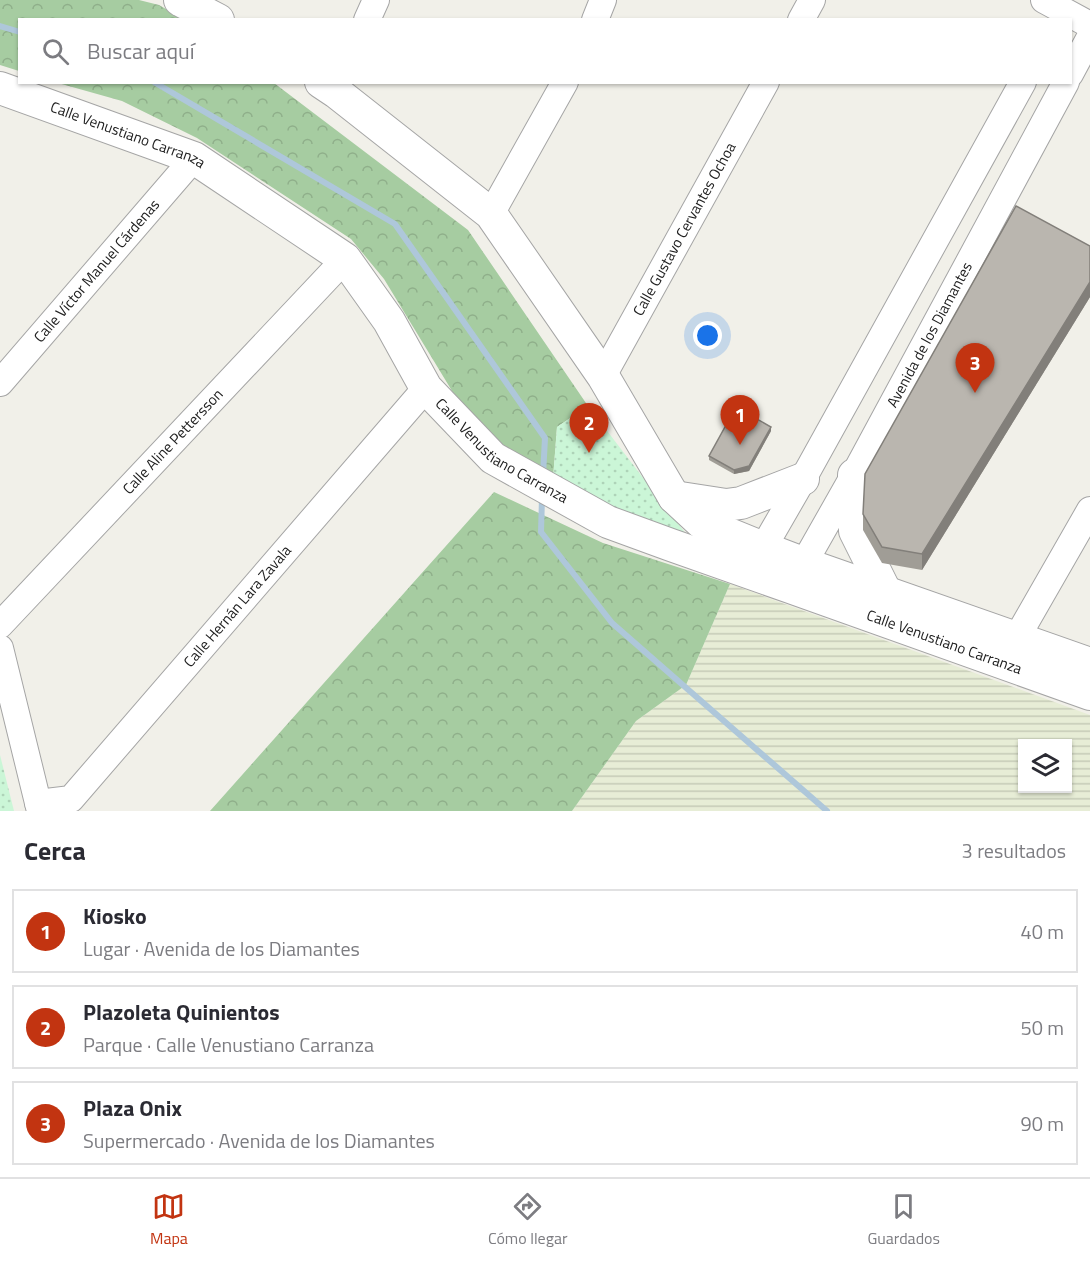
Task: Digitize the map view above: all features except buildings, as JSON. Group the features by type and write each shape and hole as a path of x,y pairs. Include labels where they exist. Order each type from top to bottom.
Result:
{"street":[{"path":"368,18 376,0"},
{"path":"596,18 603,0"},
{"path":"802,18 812,0"},
{"path":"1058,8 1090,26"},
{"path":"1072,72 1090,37"},
{"path":"491,214 564,84"},
{"name":"Calle Gustavo Cervantes Ochoa","path":"603,376 765,84"},
{"path":"756,560 1022,84"},
{"name":"Avenida de los Diamantes","path":"798,575 1065,84"},
{"name":"Calle Venustiano Carranza","path":"332,86 491,214 603,376 674,497 702,523 756,560"},
{"name":"Calle Venustiano Carranza","path":"0,88 194,158 345,259 389,321 426,388 493,458 608,522 671,545 756,560 1010,650 1090,664"},
{"name":"Calle Víctor Manuel Cárdenas","path":"0,383 194,158"},
{"name":"Calle Aline Pettersson","path":"0,625 345,259"},
{"name":"Calle Hernán Lara Zavala","path":"39,807 71,799 426,388"},
{"path":"854,475 855,531 885,591"},
{"path":"674,497 726,505 741,503 803,479"},
{"path":"1010,650 1090,510"},
{"name":"Calle Venustiano Carranza","path":"798,575 885,591 1010,650 1090,694"},
{"path":"0,648 39,807"}],"green space":[{"path":"0,0 139,0 159,5 181,18 18,18 18,71 0,65"},
{"path":"62,84 275,84 468,230 588,406 557,427 553,479 517,459 463,409 384,279 351,239 197,138 122,101"},
{"path":"588,406 690,539 599,503 553,479 557,427"},
{"path":"494,492 603,543 730,584 686,685 636,721 572,811 210,811"},
{"path":"730,584 1090,715 1090,811 572,811 636,721 686,685"},
{"path":"0,755 14,811 0,811"}],"waterway":[{"path":"0,26 18,31"},
{"path":"157,84 395,224 545,438 543,475"},
{"path":"542,498 541,532 612,623 827,811"}],"place":[{"name":"Plaza Onix","path":"975,393"},
{"name":"Kiosko","path":"740,445"},
{"name":"Plazoleta Quinientos","path":"589,453"}]}
